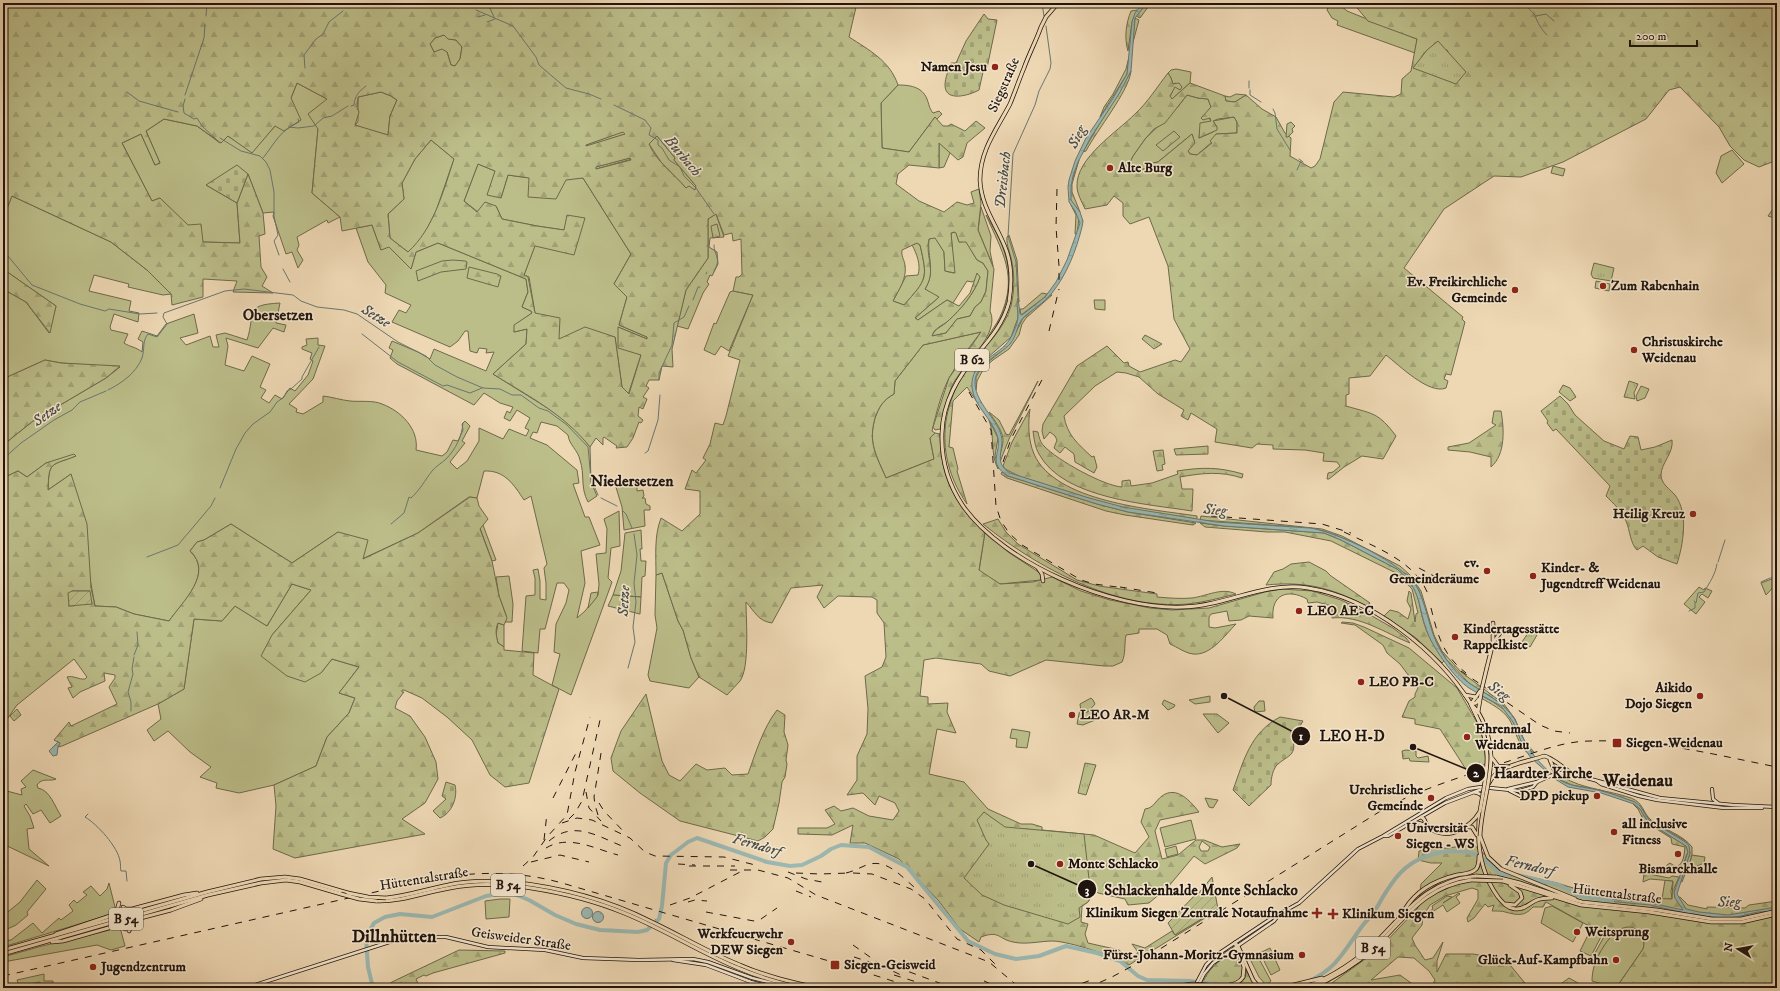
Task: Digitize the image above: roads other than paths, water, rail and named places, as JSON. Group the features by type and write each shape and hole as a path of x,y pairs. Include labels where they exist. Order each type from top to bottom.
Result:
{"main road":[{"name":"Siegstraße","path":"1035,565 998,540 969,514 957,496 950,481 943,448 943,423 952,392 962,373 998,328 1009,300 1011,276 1008,257 1001,238 986,208 980,179 982,161 988,142 1012,99 1038,36 1058,3"},
{"path":"1035,565 1041,572 1044,581"},
{"name":"B 62","path":"1035,565 1065,580 1090,590 1136,603 1159,607 1182,608 1222,602 1263,590 1276,588 1298,587 1312,589 1357,604 1401,631 1433,658 1452,678 1478,712 1487,733 1491,756 1479,836 1485,866 1494,887 1502,900"},
{"path":"1478,712 1478,698 1482,688 1493,642 1493,623"},
{"path":"1493,642 1500,633 1496,633 1494,636"},
{"path":"1465,695 1478,698"},
{"path":"1471,704 1478,698"},
{"name":"B 62","path":"1471,704 1482,729 1488,756 1488,772 1480,811 1479,850 1489,880 1502,900"},
{"path":"1491,756 1498,766 1510,767"},
{"path":"1196,987 1206,965 1212,959 1274,920 1304,898 1358,849 1452,800 1486,787 1495,774 1510,767 1541,757 1548,758 1571,773"},
{"path":"1555,763 1556,774"},
{"path":"1506,790 1537,782 1562,772 1571,773 1597,781 1600,784 1657,800 1708,806 1777,807"},
{"path":"1383,836 1388,836 1412,823 1446,798 1468,789 1486,787 1506,790 1522,790 1533,787 1537,782"},
{"path":"1519,787 1522,790"},
{"path":"1712,789 1713,799 1720,804"},
{"path":"1506,790 1524,798"},
{"path":"1474,791 1480,794 1483,798"},
{"path":"1634,793 1660,798 1733,806"},
{"path":"1420,816 1422,822 1433,831 1444,834 1453,833 1471,823 1480,811"},
{"path":"1412,823 1422,822"},
{"path":"1464,827 1472,827 1479,836"},
{"name":"B 62","path":"1479,836 1488,856 1501,870 1582,902"},
{"name":"B 54","path":"1401,914 1413,897 1437,882 1475,870 1479,863 1479,850"},
{"name":"Hüttentalstraße","path":"1302,988 1331,975 1365,952 1401,914 1417,900 1431,890 1453,880 1485,876 1508,879 1582,902 1657,910 1717,920 1741,919 1777,912"},
{"name":"Hüttentalstraße","path":"3,954 261,879 285,877 308,880 348,893 368,897 386,898 458,883 500,882 532,885 572,893 604,902 740,966 776,978 818,988"},
{"name":"Hüttentalstraße","path":"1311,988 1340,973 1366,954 1412,907 1426,896 1448,885 1471,878 1503,881 1556,899 1592,907 1650,912 1711,922 1746,921 1777,912"},
{"name":"Hüttentalstraße","path":"207,894 261,882 286,880 308,883 359,899 376,901 409,898 464,885 500,885 532,888 603,905 638,917 739,968 763,978 802,988"},
{"path":"1502,900 1508,904 1515,905 1521,901 1522,896 1518,889 1503,881"},
{"path":"123,907 131,910 184,895 207,894"},
{"path":"131,910 126,917 133,920 184,905 207,894"},
{"name":"B 54","path":"1502,900 1507,906 1520,909 1539,899 1556,899"},
{"path":"117,914 119,903"},
{"path":"44,941 62,931 117,914 123,917 120,924"},
{"path":"120,924 127,930 133,920"},
{"path":"44,941 63,941 120,924"},
{"name":"Geisweider Straße","path":"246,988 405,937 423,936 447,937 488,947 545,950 583,958 673,960 706,965 751,982 774,988"},
{"name":"Hüttentalstraße","path":"3,950 44,941"},
{"path":"1200,979 1211,965 1236,945"},
{"path":"1149,988 1192,984 1231,986 1238,984 1244,977 1245,969 1236,945"},
{"path":"1236,945 1256,984 1264,988"},
{"path":"1227,953 1234,952 1240,955"},
{"name":"Geisweider Straße","path":"673,960 678,958 708,962 752,978 793,988"},
{"path":"1281,988 1331,975"},
{"path":"1186,985 1210,988"}],"water":[{"path":"1143,3 1147,3 1135,18 1131,71 1119,94 1091,137 1078,162 1073,176 1071,200 1080,212 1083,221 1077,245 1070,262 1052,293 1022,320 1010,344 989,360 976,375 975,381 978,395 997,426 1002,438 1000,454 1001,464 1010,473 1123,507 1216,522 1310,528 1353,542 1386,560 1400,569 1411,579 1418,589 1436,642 1448,662 1466,681 1499,702 1509,712 1514,718 1526,745 1539,762 1560,780 1569,784 1603,791 1635,802 1640,806 1649,820 1687,843 1690,853 1677,894 1686,909 1728,915 1777,907 1777,911 1758,912 1737,917 1723,918 1698,916 1650,905 1607,901 1607,899 1646,902 1683,910 1675,898 1674,893 1688,852 1686,846 1648,822 1640,809 1634,804 1601,793 1568,787 1555,779 1531,758 1524,748 1513,722 1501,706 1463,684 1435,648 1428,634 1415,592 1411,584 1397,569 1341,540 1324,533 1224,526 1128,512 1097,504 1008,476 998,467 996,458 998,438 996,431 973,394 973,378 980,365 1005,345 1010,339 1017,322 1018,298 1020,314 1022,315 1045,297 1056,282 1067,260 1080,223 1069,202 1069,180 1075,161 1086,138 1112,100 1127,74 1132,22 1135,13"},
{"path":"58,742 60,743 57,755 53,756 49,751"},
{"path":"585,908 589,908 591,909 591,917 585,918 582,915 582,911"},
{"path":"596,912 600,912 602,913 602,921 596,922 593,919 593,915"}],"waterway":[{"path":"206,16 207,3"},
{"name":"Dreisbach","path":"1042,3 1044,16"},
{"path":"1525,3 1547,35"},
{"path":"1773,3 1777,5"},
{"path":"489,6 494,17"},
{"path":"476,10 513,26 536,57 539,65 566,88 601,99"},
{"path":"305,68 304,55 316,39 323,34 329,22 343,11"},
{"path":"1536,16 1546,14 1554,21"},
{"path":"478,17 485,15"},
{"path":"487,22 495,19"},
{"path":"185,95 204,38 205,24"},
{"name":"Dreisbach","path":"1018,297 1016,262 1008,236 1013,154 1035,105 1039,91 1050,69 1051,63 1046,26"},
{"path":"1249,81 1249,88"},
{"path":"351,106 354,105 357,94 366,86"},
{"path":"1250,90 1250,95 1261,102"},
{"path":"127,92 139,101 178,112"},
{"path":"185,99 183,106 184,113 194,119 197,118 202,126 216,139"},
{"name":"Burbach","path":"614,105 645,120 651,128 649,135 658,140 658,145 662,148 669,160 680,167 684,176 696,188 714,214"},
{"path":"289,127 298,128 314,126 323,118 332,116 348,106"},
{"path":"1273,109 1277,129 1290,150"},
{"path":"263,158 282,133 292,125 299,122 298,119"},
{"path":"220,138 241,151 260,156 266,162 270,170 274,192 274,216 278,235 274,241 279,255"},
{"path":"1299,159 1303,162"},
{"path":"1297,170 1301,161"},
{"name":"Burbach","path":"714,245 718,260 714,271"},
{"path":"3,250 32,285 80,304 105,311 109,309 140,314 157,313"},
{"path":"283,269 290,282"},
{"name":"Burbach","path":"693,300 698,287 700,287"},
{"name":"Setze","path":"108,390 123,381 136,368 142,358 144,342 148,334 157,337 167,324 163,317 164,313 225,291 244,289 293,295 301,301 317,307 344,310 357,314 398,342 426,356 435,365 457,377 483,388 500,389 512,395 521,395 539,408 548,411 567,425 588,447 591,479 598,495"},
{"name":"Burbach","path":"659,380 659,373 672,345 674,323 684,317 689,306"},
{"path":"362,334 398,362 443,386 447,385 470,393 482,388"},
{"path":"220,488 236,449 245,433 253,424 270,412 277,402 284,397 287,391 302,379 319,347"},
{"name":"Setze","path":"3,459 21,443 54,420 72,410 80,402 106,391"},
{"name":"Burbach","path":"645,453 648,451 658,420 660,395"},
{"path":"391,524 404,513 409,497 411,498 414,495 432,471 446,459 456,447 463,423"},
{"path":"147,557 178,545 211,506 215,498"},
{"name":"Setze","path":"601,498 617,506"},
{"name":"Setze","path":"623,511 626,514 632,528"},
{"name":"Setze","path":"628,668 635,642 633,627 636,602 634,583 637,555 634,534"},
{"path":"1718,562 1725,540"},
{"path":"1694,601 1696,603 1698,593 1704,592 1714,575 1717,564"},
{"path":"1771,578 1777,575"},
{"path":"1761,582 1770,578"},
{"path":"1689,611 1695,608 1695,603"},
{"path":"134,655 138,645 137,632"},
{"path":"131,711 131,702 128,692 133,674 132,669 134,657"},
{"path":"88,814 85,817 101,830 115,849 120,861 121,871 126,871 127,881"},
{"name":"Ferndorf","path":"373,988 368,967 366,938 374,923 385,917 400,914 432,917 486,896 506,893 514,894 529,900 555,915 576,924 600,930 638,932 647,930 659,919 662,906 666,863 671,855 688,842 697,838 767,862 790,866 802,865 841,845 869,847 907,867 968,941 995,954 1016,959 1039,956 1066,946 1097,953 1120,961 1138,976 1147,980 1190,981 1245,988"},
{"name":"Ferndorf","path":"1309,981 1327,970 1340,957 1402,871 1420,859 1431,855 1453,851 1469,852 1487,862 1500,874 1517,875 1559,885 1580,896 1612,901"},
{"name":"Ferndorf","path":"1185,983 1190,981"}],"railway":[{"path":"1057,189 1056,227 1059,283"},
{"path":"1049,331 1059,289"},
{"path":"1003,462 1011,439 1045,374"},
{"path":"969,392 991,430 996,506 1001,521 1009,533 1022,545 1081,580 1094,584 1125,588"},
{"path":"1211,516 1322,524 1351,533"},
{"path":"1344,532 1382,550 1405,565 1415,574 1429,597"},
{"path":"1419,568 1445,582"},
{"path":"1120,587 1157,593"},
{"path":"1431,608 1442,644 1451,659 1466,673"},
{"path":"1461,671 1540,725 1554,731 1570,733"},
{"path":"523,866 533,857 547,837 567,815 575,772 590,717"},
{"path":"569,819 575,813 582,801 600,720"},
{"path":"1087,988 1136,964 1387,807 1444,783 1536,752 1569,743 1615,741 1661,745 1777,767"},
{"path":"598,815 594,797 602,747"},
{"path":"553,798 576,753"},
{"path":"586,792 589,808 601,821"},
{"path":"599,803 604,811 626,834"},
{"path":"544,840 547,813"},
{"path":"562,823 577,818 592,820 630,838 645,852 655,856 724,857 759,866"},
{"path":"549,841 558,835 576,831 595,834 622,846"},
{"path":"546,848 555,844 573,842 618,855"},
{"path":"531,862 560,855 589,862"},
{"path":"678,864 695,865"},
{"path":"846,873 870,864 883,864 900,874 914,887"},
{"path":"689,866 735,866"},
{"path":"730,870 758,870 788,878 816,895 989,962 1020,988"},
{"path":"670,905 690,898 742,871"},
{"path":"788,872 806,879 822,882"},
{"path":"796,873 850,873"},
{"path":"853,873 872,874 911,889 925,899 957,939 981,950 995,964"},
{"path":"3,976 433,879 449,876 514,874 562,883 829,961 915,988"},
{"path":"796,891 811,897"},
{"path":"688,902 695,900 707,901"},
{"path":"706,912 754,921 761,919 777,908"},
{"path":"853,945 877,962"},
{"path":"854,957 882,966 901,975"},
{"path":"896,967 953,988"},
{"path":"894,975 936,988"},
{"path":"1069,988 1094,979"},
{"path":"984,981 1000,988"},
{"path":"931,985 946,988"}],"place":[{"name":"Namen Jesu","path":"995,67"},
{"name":"Alte Burg","path":"1110,168"},
{"name":"Zum Rabenhain","path":"1603,286"},
{"name":"Ev. Freikirchliche Gemeinde","path":"1515,290"},
{"name":"Christuskirche Weidenau","path":"1634,350"},
{"name":"Heilig Kreuz","path":"1693,514"},
{"name":"ev. Gemeinderäume","path":"1487,571"},
{"name":"Kinder- & Jugendtreff Weidenau","path":"1533,576"},
{"name":"LEO AE-C","path":"1299,611"},
{"name":"Kindertagesstätte Rappelkiste","path":"1455,637"},
{"name":"LEO PB-C","path":"1361,682"},
{"name":"LEO H-D","path":"1224,696"},
{"name":"Aikido Dojo Siegen","path":"1700,696"},
{"name":"LEO AR-M","path":"1072,715"},
{"name":"Ehrenmal Weidenau","path":"1467,737"},
{"name":"Siegen-Weidenau","path":"1617,743"},
{"name":"Haardter Kirche","path":"1413,747"},
{"name":"DPD pickup","path":"1597,796"},
{"name":"Urchristliche Gemeinde","path":"1431,798"},
{"name":"all inclusive Fitness","path":"1614,832"},
{"name":"Universität Siegen - WS","path":"1398,836"},
{"name":"Bismarckhalle","path":"1678,854"},
{"name":"Schlackenhalde Monte Schlacko","path":"1031,864"},
{"name":"Monte Schlacko","path":"1060,864"},
{"name":"Klinikum Siegen Zentrale Notaufnahme","path":"1317,913"},
{"name":"Klinikum Siegen","path":"1333,914"},
{"name":"Weitsprung","path":"1577,932"},
{"name":"Werkfeuerwehr DEW Siegen","path":"791,942"},
{"name":"Fürst-Johann-Moritz-Gymnasium","path":"1302,955"},
{"name":"Glück-Auf-Kampfbahn","path":"1616,960"},
{"name":"Siegen-Geisweid","path":"835,965"},
{"name":"Jugendzentrum","path":"93,967"}],"district":[{"name":"Obersetzen","path":"278,315"},
{"name":"Niedersetzen","path":"632,481"},
{"name":"Weidenau","path":"1638,781"},
{"name":"Dillnhütten","path":"394,937"}],"water label":[{"name":"Sieg","path":"1077,137"},
{"name":"Sieg","path":"1215,510"},
{"name":"Sieg","path":"1499,691"},
{"name":"Sieg","path":"1729,902"}]}
